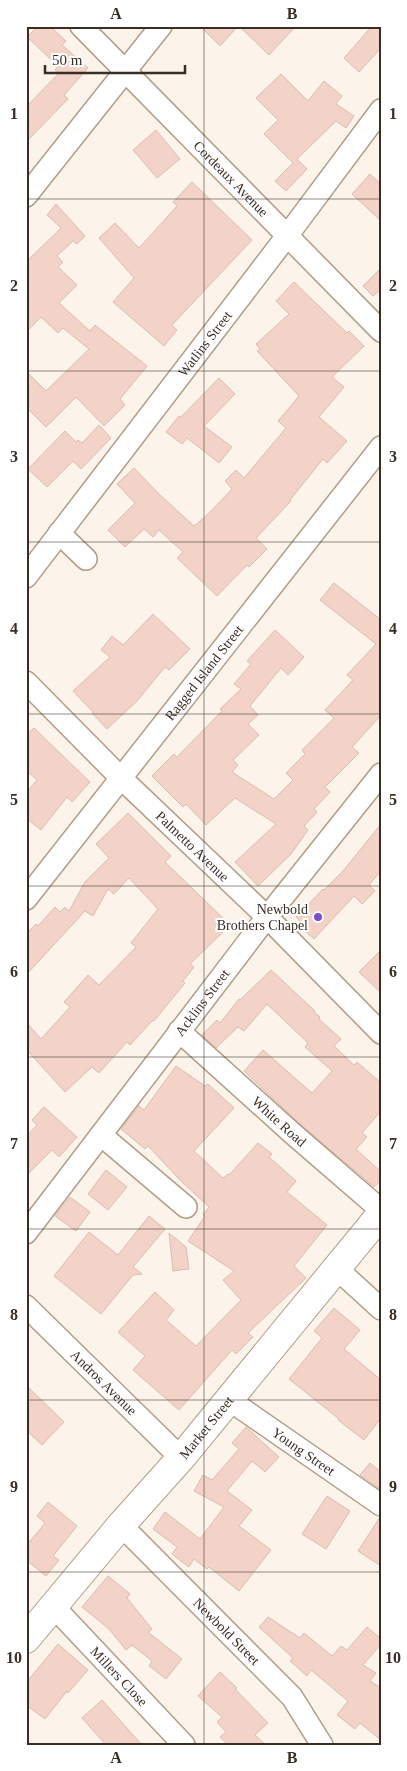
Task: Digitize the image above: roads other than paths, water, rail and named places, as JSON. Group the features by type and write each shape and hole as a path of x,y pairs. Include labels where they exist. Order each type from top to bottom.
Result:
{"main road":[{"name":"Market Street","path":"26,1639 121,1526 182,1458 381,1212"}],"street":[{"name":"Cordeaux Avenue","path":"81,26 381,331"},
{"path":"26,196 161,26"},
{"name":"Watlins Street","path":"26,577 381,110"},
{"name":"Ragged Island Street","path":"26,899 381,447"},
{"path":"59,534 86,559"},
{"name":"Palmetto Avenue","path":"26,682 121,778 267,918 381,1032"},
{"name":"Acklins Street","path":"26,1233 179,1031 381,774"},
{"name":"White Road","path":"179,1031 381,1212"},
{"path":"101,1135 186,1207"},
{"path":"336,1268 381,1309"},
{"name":"Andros Avenue","path":"26,1306 182,1458"},
{"name":"Young Street","path":"228,1399 381,1504"},
{"name":"Newbold Street","path":"121,1526 292,1698 322,1745"},
{"name":"Millers Close","path":"54,1607 184,1745"}],"place":[{"name":"Newbold Brothers Chapel","path":"318,917"}]}
